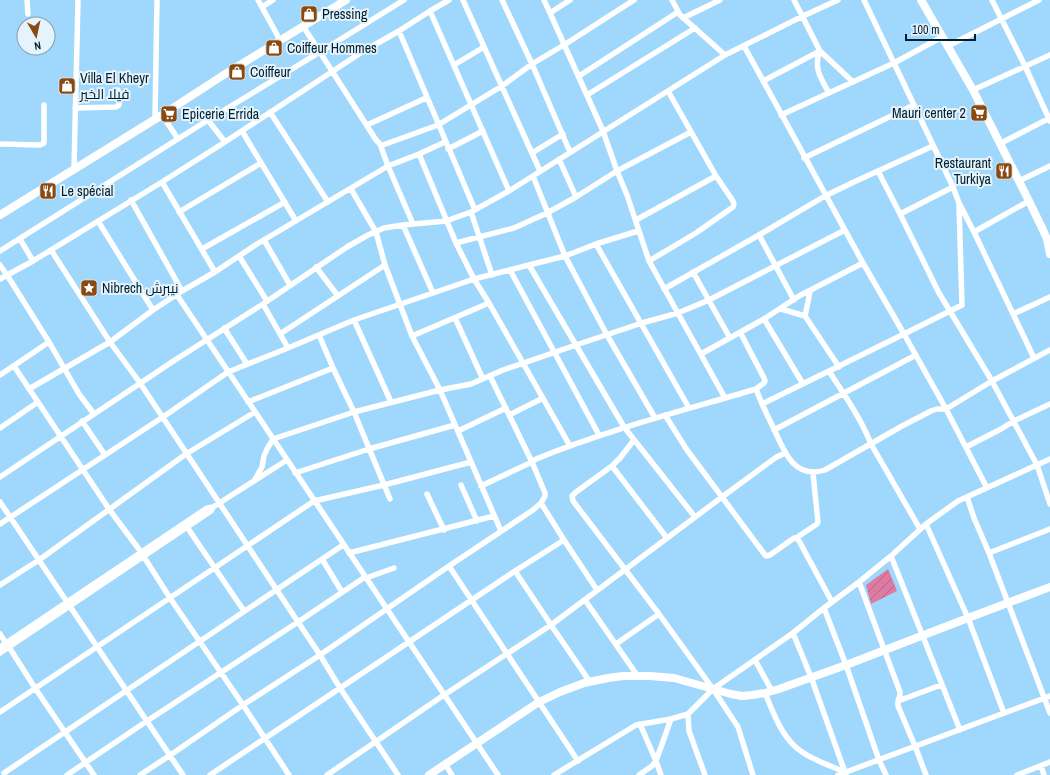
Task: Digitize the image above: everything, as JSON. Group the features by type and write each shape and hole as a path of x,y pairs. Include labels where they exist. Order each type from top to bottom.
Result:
{"street":[{"path":"28,0 28,14"},
{"path":"74,169 78,0"},
{"path":"157,0 159,117 178,139"},
{"path":"258,0 280,40"},
{"path":"262,7 273,0"},
{"path":"1,213 159,117 344,0"},
{"path":"1,249 20,239 208,120 404,0"},
{"path":"0,280 162,182 332,71 362,52 399,32 449,0"},
{"path":"463,0 540,171"},
{"path":"502,0 532,64 570,152"},
{"path":"544,0 603,131 627,194 649,261 725,398"},
{"path":"550,13 570,0"},
{"path":"380,144 386,145 438,125 502,86 532,64 634,0"},
{"path":"672,0 678,12 725,55"},
{"path":"684,18 720,0"},
{"path":"794,0 820,51 854,82"},
{"path":"0,477 82,421 347,247 368,235 384,228 446,221 473,211 532,176 725,55 838,0"},
{"path":"864,0 953,187 959,203 1034,358"},
{"path":"922,0 973,90 1029,201 1045,234 1050,254"},
{"path":"992,0 1050,119 999,144"},
{"path":"948,46 1040,0"},
{"path":"430,11 509,190"},
{"path":"579,76 678,12"},
{"path":"303,26 380,144 413,224"},
{"path":"587,95 695,28"},
{"path":"399,32 473,211 479,236 492,275"},
{"path":"781,115 894,63 942,37"},
{"path":"744,46 825,196 946,408 987,488"},
{"path":"454,65 484,47"},
{"path":"763,81 820,51"},
{"path":"820,51 817,60 819,73 829,93"},
{"path":"973,90 1050,55"},
{"path":"75,108 116,107 119,105 118,90"},
{"path":"649,261 696,233 733,207 734,204 716,176 668,91"},
{"path":"367,125 426,98"},
{"path":"0,144 40,145 44,143 44,105"},
{"path":"804,158 914,105"},
{"path":"270,112 328,202"},
{"path":"208,120 225,142"},
{"path":"242,131 296,221"},
{"path":"448,149 483,131"},
{"path":"456,243 514,228 547,213 618,171 691,132"},
{"path":"532,154 563,134"},
{"path":"29,389 110,342 153,310 182,291 388,166 445,142"},
{"path":"664,289 825,196 933,146"},
{"path":"419,154 446,221 474,279 570,446"},
{"path":"559,159 576,197"},
{"path":"179,212 261,163"},
{"path":"1018,181 1050,166"},
{"path":"878,172 939,293 992,381 1037,465 1050,504"},
{"path":"532,176 564,256 607,335 655,418"},
{"path":"636,220 716,176"},
{"path":"162,182 215,272"},
{"path":"900,214 953,187"},
{"path":"351,189 376,232 385,265 412,336 440,390 501,532"},
{"path":"131,200 182,291"},
{"path":"974,232 1029,201"},
{"path":"202,249 285,202"},
{"path":"762,404 962,305 959,203"},
{"path":"98,221 153,310"},
{"path":"403,225 433,293"},
{"path":"254,481 262,467 264,456 273,439 354,412 440,390 470,384 554,352 642,323 678,313 709,300 845,230"},
{"path":"0,524 84,470 228,372 354,320 399,304 474,279 564,256 638,231"},
{"path":"759,235 794,300"},
{"path":"20,239 33,261"},
{"path":"264,240 290,285"},
{"path":"596,244 689,408"},
{"path":"51,250 110,342 163,417 398,775"},
{"path":"238,256 265,302 288,348"},
{"path":"701,354 764,319 794,300 863,263"},
{"path":"0,265 65,368 79,394 94,414"},
{"path":"280,334 385,265"},
{"path":"530,265 624,427 695,517"},
{"path":"316,268 338,296"},
{"path":"510,270 599,436"},
{"path":"693,272 730,338"},
{"path":"805,316 810,292"},
{"path":"177,295 498,775"},
{"path":"1013,314 1050,297"},
{"path":"412,336 489,303"},
{"path":"781,309 805,316 839,366"},
{"path":"455,318 483,379"},
{"path":"764,319 803,384"},
{"path":"354,320 391,402"},
{"path":"224,328 247,364"},
{"path":"481,486 549,454 570,446 624,427 725,398 764,384 765,380 740,332"},
{"path":"320,335 390,499"},
{"path":"0,375 49,342"},
{"path":"756,388 785,453 793,464 800,469 813,473 825,470 931,411 946,408 1050,350"},
{"path":"774,430 916,355"},
{"path":"14,366 109,509 142,554 289,775"},
{"path":"248,402 333,368"},
{"path":"829,371 864,429 871,444 920,529"},
{"path":"140,775 320,655 533,510 541,503 545,493 532,462 490,376"},
{"path":"509,415 543,398"},
{"path":"0,428 38,402"},
{"path":"966,447 1001,430 1014,421 1050,404"},
{"path":"295,473 369,449 456,428 506,408"},
{"path":"0,585 39,560 186,454 255,412"},
{"path":"665,415 687,450 766,556 770,555 817,524 813,473"},
{"path":"82,421 105,455"},
{"path":"634,440 612,466 576,492 572,496 573,501 660,614 738,727 753,775"},
{"path":"327,775 335,773 376,741 550,625 775,458 785,453"},
{"path":"554,775 629,729 640,724 671,719 688,714 713,689 793,633 891,556 926,524 958,501 1050,459"},
{"path":"0,653 7,645 142,554 207,508 213,507 220,503 287,460"},
{"path":"0,712 314,501 384,485 471,462"},
{"path":"612,466 667,538"},
{"path":"461,485 477,521"},
{"path":"427,494 444,530"},
{"path":"967,497 974,518 1047,698 1050,713"},
{"path":"0,502 183,775"},
{"path":"541,503 597,590"},
{"path":"142,554 211,512 213,507"},
{"path":"349,553 444,530 494,516"},
{"path":"926,524 968,618 1004,713"},
{"path":"187,527 244,611"},
{"path":"989,553 1050,529"},
{"path":"796,538 798,539 832,602"},
{"path":"210,775 564,540"},
{"path":"3,772 200,642 343,545"},
{"path":"891,556 960,730"},
{"path":"322,558 342,592"},
{"path":"449,566 578,761"},
{"path":"67,775 365,577 394,568"},
{"path":"515,572 590,682"},
{"path":"858,582 900,692 898,701 900,709 916,746 926,775"},
{"path":"429,775 539,702 560,692 590,682 608,678 637,675 674,678 742,696 769,692 884,651 922,635 1050,587"},
{"path":"585,600 637,675"},
{"path":"824,608 846,665 879,760 886,775"},
{"path":"616,644 660,614"},
{"path":"793,633 811,677 845,774"},
{"path":"0,634 94,775"},
{"path":"0,647 7,645"},
{"path":"755,660 769,692 778,724 786,737 803,753 845,774"},
{"path":"898,701 942,685"},
{"path":"838,775 845,774 916,746 1047,698"},
{"path":"688,714 689,731 705,775"},
{"path":"639,775 656,761 671,719"},
{"path":"640,724 661,775"},
{"path":"1016,775 1050,762"},
{"path":"445,764 452,775"},
{"path":"1041,766 1044,775"}],"shaded area":[{"path":"888,569 897,591 871,604 866,585"}],"place":[{"name":"Pressing","path":"309,14"},
{"name":"Coiffeur Hommes","path":"274,48"},
{"name":"Coiffeur","path":"237,72"},
{"name":"Villa El Kheyr فيلا الخير","path":"67,86"},
{"name":"Mauri center 2","path":"979,113"},
{"name":"Epicerie Errida","path":"169,114"},
{"name":"Restaurant Turkiya","path":"1004,171"},
{"name":"Le spécial","path":"48,191"},
{"name":"Nibrech نيبرش","path":"89,288"}]}
